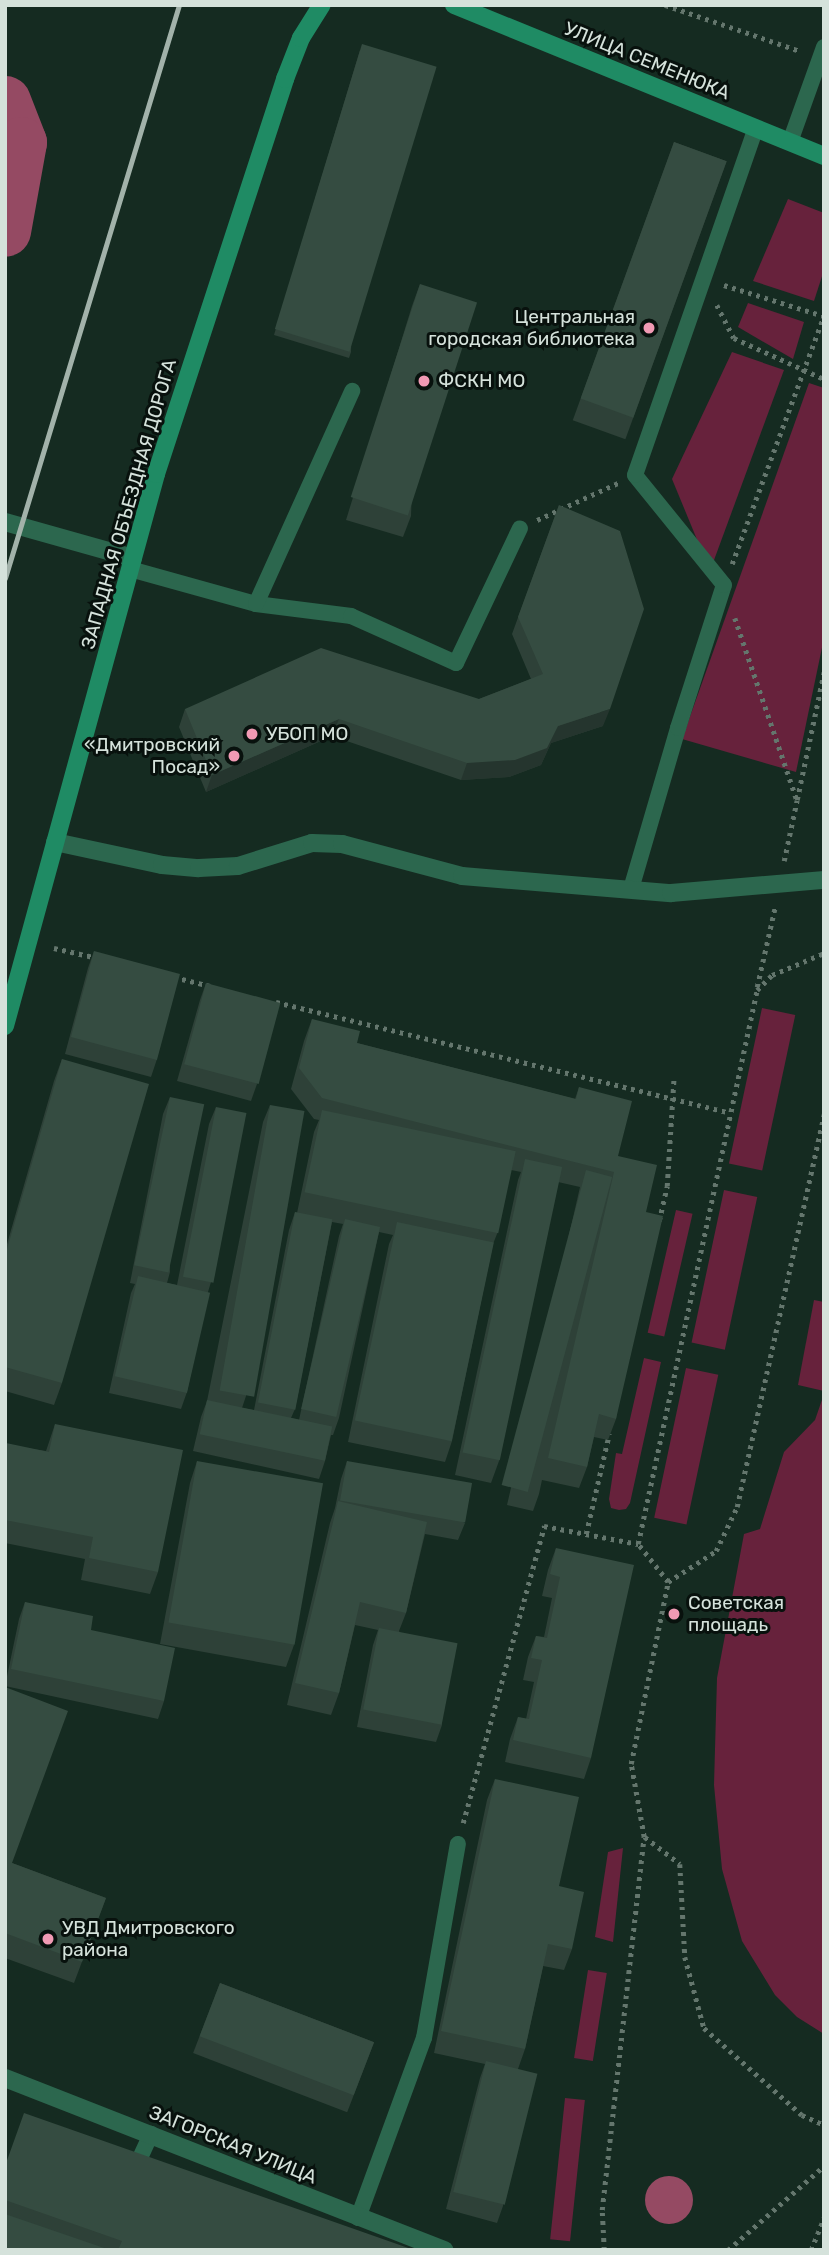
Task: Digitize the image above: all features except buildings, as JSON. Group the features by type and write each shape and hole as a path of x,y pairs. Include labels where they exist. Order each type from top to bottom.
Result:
{"main road":[{"name":"ЗАПАДНАЯ ОБЪЕЗДНАЯ ДОРОГА","path":"5,1026 156,474 285,79 301,38 322,5"},
{"name":"УЛИЦА СЕМЕНЮКА","path":"454,5 824,156"}],"street":[{"path":"5,522 131,563"},
{"path":"55,842 162,864 199,868 238,866 312,843 342,844 462,876 671,893 824,880"},
{"name":"ЗАГОРСКАЯ УЛИЦА","path":"5,2078 445,2250"}],"lane":[{"path":"790,142 822,52"},
{"path":"631,889 678,728 724,585 635,475 756,127"},
{"path":"256,604 352,391"},
{"path":"131,563 256,604 351,616 457,663 520,528"},
{"path":"358,2218 424,2038 458,1844"},
{"path":"134,2171 151,2134"}],"path":[{"path":"665,5 822,52"},
{"path":"702,278 824,316 724,585 797,800 824,672"},
{"path":"702,278 734,338 824,379"},
{"path":"520,528 635,475"},
{"path":"54,948 108,961"},
{"path":"638,1544 757,990 772,975 824,953"},
{"path":"162,974 216,987"},
{"path":"269,1001 730,1114"},
{"path":"656,1234 667,1186 674,1076"},
{"path":"604,2250 602,2210 644,1837 631,1764 667,1582 716,1550 737,1507 824,1114"},
{"path":"586,1534 612,1425"},
{"path":"458,1844 544,1526 638,1544 667,1582"},
{"path":"644,1837 680,1864 685,1957 704,2028 802,2115 824,2125"},
{"path":"728,2250 824,2166"},
{"path":"811,2250 824,2217"}],"shaded area":[{"path":"788,199 824,213 824,270 814,301 753,281"},
{"path":"748,303 804,322 793,359 738,327"},
{"path":"732,352 784,370 710,571 672,479"},
{"path":"809,383 824,388 824,638 796,772 682,739"},
{"path":"762,1008 795,1015 762,1171 729,1164"},
{"path":"724,1190 757,1197 725,1350 692,1343"},
{"path":"676,1210 693,1214 664,1337 648,1333"},
{"path":"814,1300 824,1302 824,1391 798,1385"},
{"path":"644,1358 661,1362 630,1503 626,1509 619,1510 611,1508 609,1499 616,1453 622,1454"},
{"path":"686,1368 718,1375 686,1525 654,1518"},
{"path":"824,1394 824,2034 797,2017 775,1995 742,1941 722,1869 714,1785 717,1678 744,1534 760,1529 784,1452 815,1420"},
{"path":"623,1848 613,1942 595,1937 608,1852"},
{"path":"588,1970 607,1973 593,2061 574,2058"},
{"path":"565,2098 585,2100 570,2241 550,2239"},
{"path":"669,2176 678,2177 686,2183 692,2191 692,2209 686,2217 678,2223 669,2224 660,2223 652,2217 646,2209 645,2200 646,2191 652,2183 660,2177"}],"waterway":[{"path":"5,101 21,142 5,231"}],"railway":[{"path":"5,578 179,5"}],"place":[{"name":"Центральная городская библиотека","path":"649,328"},
{"name":"ФСКН МО","path":"424,381"},
{"name":"УБОП МО","path":"252,734"},
{"name":"«Дмитровский Посад»","path":"234,756"},
{"name":"Советская площадь","path":"674,1614"},
{"name":"УВД Дмитровского района","path":"48,1939"}]}
